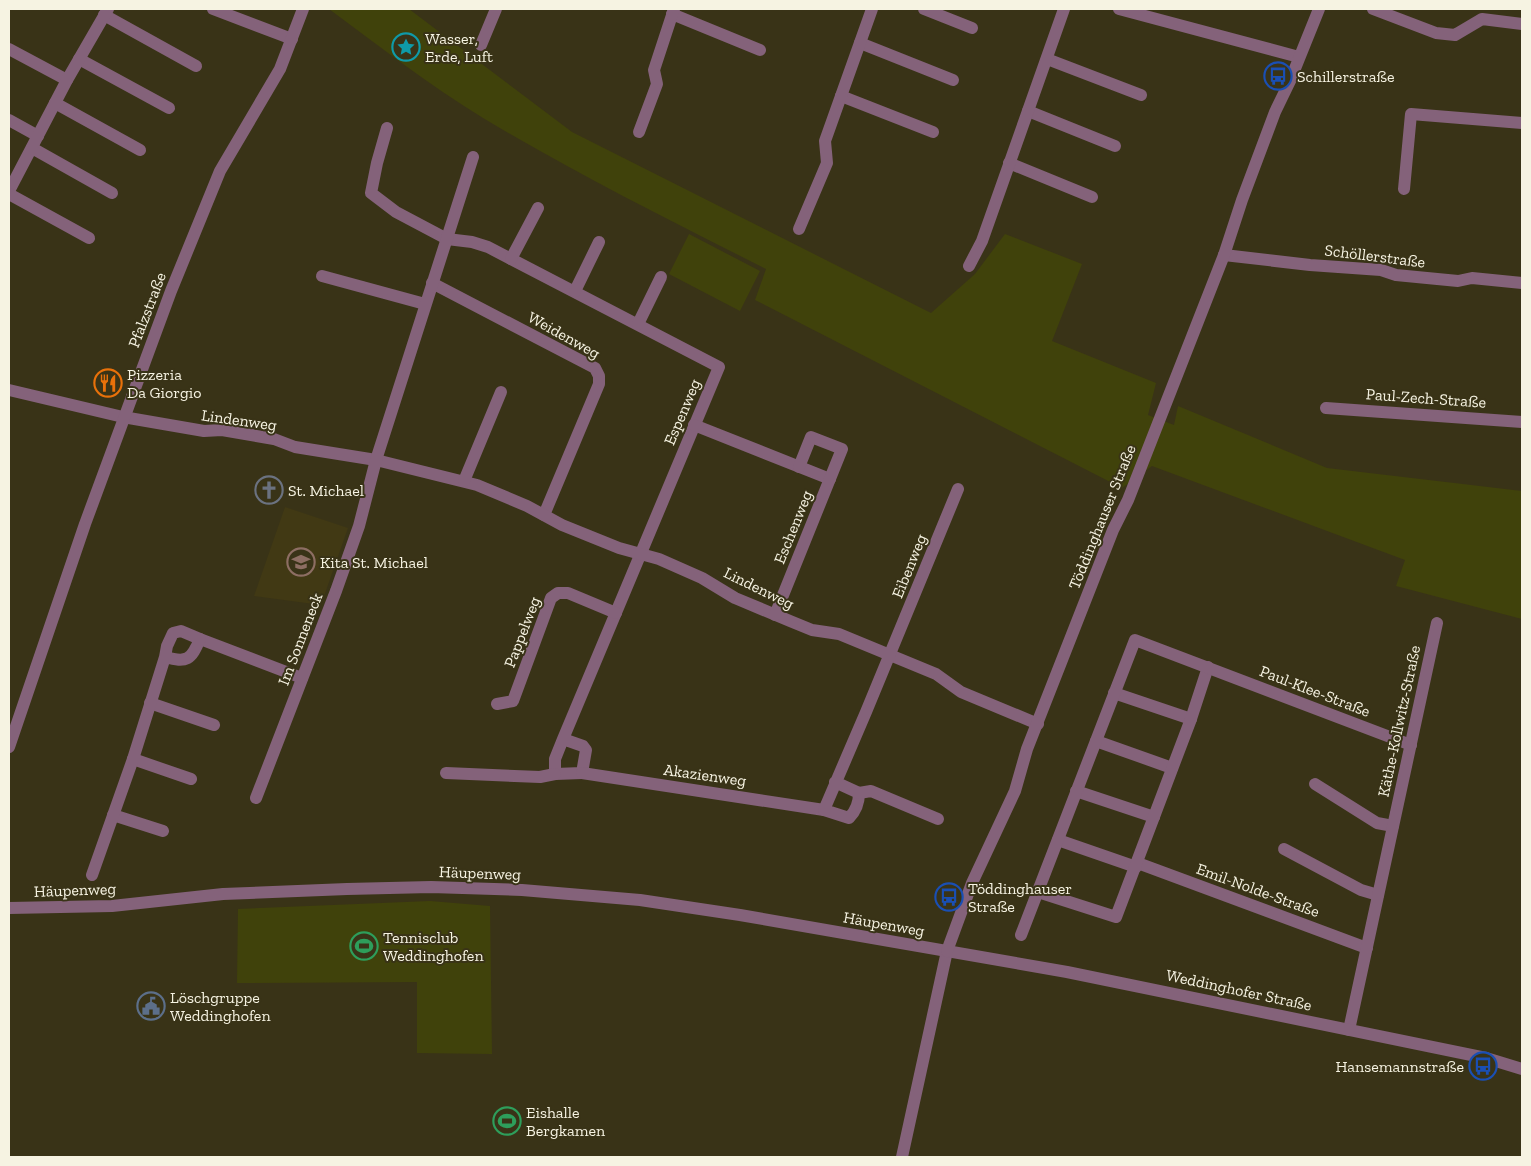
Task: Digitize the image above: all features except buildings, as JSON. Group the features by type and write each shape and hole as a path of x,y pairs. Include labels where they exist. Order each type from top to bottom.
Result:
{"street":[{"path":"213,9 292,39"},
{"name":"Pfalzstraße","path":"10,742 123,417 171,291 220,171 280,69 303,9"},
{"path":"480,45 496,9"},
{"path":"799,229 827,163 824,141 872,9"},
{"path":"924,9 972,28"},
{"path":"969,266 982,241 1064,9"},
{"path":"1119,9 1300,57"},
{"name":"Töddinghauser Straße","path":"902,1157 947,951 972,883 1020,779 1027,749 1113,530 1128,500 1224,255 1242,200 1275,112 1319,9"},
{"path":"1374,9 1436,33 1455,35 1482,19 1522,24"},
{"path":"639,132 657,84 654,70 673,11 760,50"},
{"path":"89,238 9,190 67,80 106,12 196,66"},
{"path":"860,43 953,80"},
{"path":"9,49 67,80"},
{"path":"79,59 169,108"},
{"path":"1047,59 1141,95"},
{"path":"841,96 933,132"},
{"path":"55,103 140,150"},
{"path":"1028,111 1115,146"},
{"path":"1404,189 1411,114 1522,123"},
{"path":"9,120 38,136"},
{"name":"Espenweg","path":"387,128 371,193 396,212 447,239 472,242 488,247 718,367 641,554"},
{"path":"32,148 112,193"},
{"path":"376,460 473,157"},
{"path":"1009,163 1092,196"},
{"path":"511,259 538,208"},
{"path":"575,291 599,242"},
{"name":"Schöllerstraße","path":"1224,255 1310,265 1381,270 1396,275 1458,281 1472,278 1522,283"},
{"path":"322,276 425,304"},
{"path":"638,324 661,277"},
{"name":"Weidenweg","path":"432,283 595,368 599,376 599,384 544,515"},
{"name":"Lindenweg","path":"9,390 123,417 204,431 222,430 274,439 295,447 376,460 477,485 586,535 619,548 659,559 702,578 735,598 775,615 812,630 839,634 936,674 960,692 1038,724"},
{"path":"464,481 501,392"},
{"name":"Paul-Zech-Straße","path":"1326,408 1522,422"},
{"name":"Eschenweg","path":"694,425 830,479"},
{"name":"Eschenweg","path":"775,615 842,449 811,437 799,467"},
{"name":"Im Sonneneck","path":"256,798 359,526 376,460"},
{"name":"Eibenweg","path":"890,655 958,489"},
{"path":"555,774 555,759 563,738 641,554"},
{"name":"Pappelweg","path":"497,704 513,700 551,598 558,593 568,593 616,613"},
{"name":"Käthe-Kollwitz-Straße","path":"1349,1030 1437,623"},
{"path":"92,875 133,758 167,646 173,633 181,631 302,678"},
{"path":"165,657 182,660 188,658 192,655 200,639"},
{"name":"Paul-Klee-Straße","path":"1114,693 1134,640 1411,745"},
{"path":"824,810 890,655"},
{"path":"1038,892 1116,918 1191,719 1208,667"},
{"path":"1021,935 1114,693 1191,719"},
{"path":"150,703 214,725"},
{"path":"563,738 583,746 586,750 582,773"},
{"path":"1096,741 1172,768"},
{"path":"133,758 191,779"},
{"name":"Akazienweg","path":"446,773 540,777 555,774 582,773 824,810 849,818 853,814 859,799 859,793"},
{"path":"835,782 859,793 871,791 938,818"},
{"name":"Käthe-Kollwitz-Straße","path":"1315,784 1377,823 1393,826"},
{"path":"1076,791 1154,817"},
{"path":"113,815 163,831"},
{"name":"Emil-Nolde-Straße","path":"1058,840 1137,865 1367,948"},
{"path":"1284,849 1361,890 1378,895"},
{"name":"Häupenweg","path":"9,908 112,906 222,894 347,889 431,887 522,890 640,900 740,915 947,951"},
{"name":"Weddinghofer Straße","path":"947,951 1067,972 1486,1058 1522,1069"}],"shaded area":[{"path":"329,9 409,9 572,132 931,313 975,274 1005,234 1082,264 1052,341 1156,383 1148,415 1174,425 1178,406 1327,468 1522,491 1522,619 1396,586 1405,560 1152,466 1122,488 755,300 766,269 659,215 483,118 424,79"},
{"path":"689,234 760,271 740,311 669,274"},
{"name":"Kita St. Michael","path":"285,507 348,528 321,605 254,596"},
{"name":"Tennisclub Weddinghofen","path":"430,901 490,906 492,1054 417,1053 417,982 237,983 238,909"}],"place":[{"name":"Wasser, Erde, Luft","path":"406,47"},
{"name":"Schillerstraße","path":"1278,76"},
{"name":"Pizzeria Da Giorgio","path":"108,383"},
{"name":"St. Michael","path":"269,490"},
{"name":"Kita St. Michael","path":"301,562"},
{"name":"Töddinghauser Straße","path":"949,897"},
{"name":"Tennisclub Weddinghofen","path":"364,946"},
{"name":"Löschgruppe Weddinghofen","path":"151,1006"},
{"name":"Hansemannstraße","path":"1483,1066"},
{"name":"Eishalle Bergkamen","path":"507,1121"}]}
